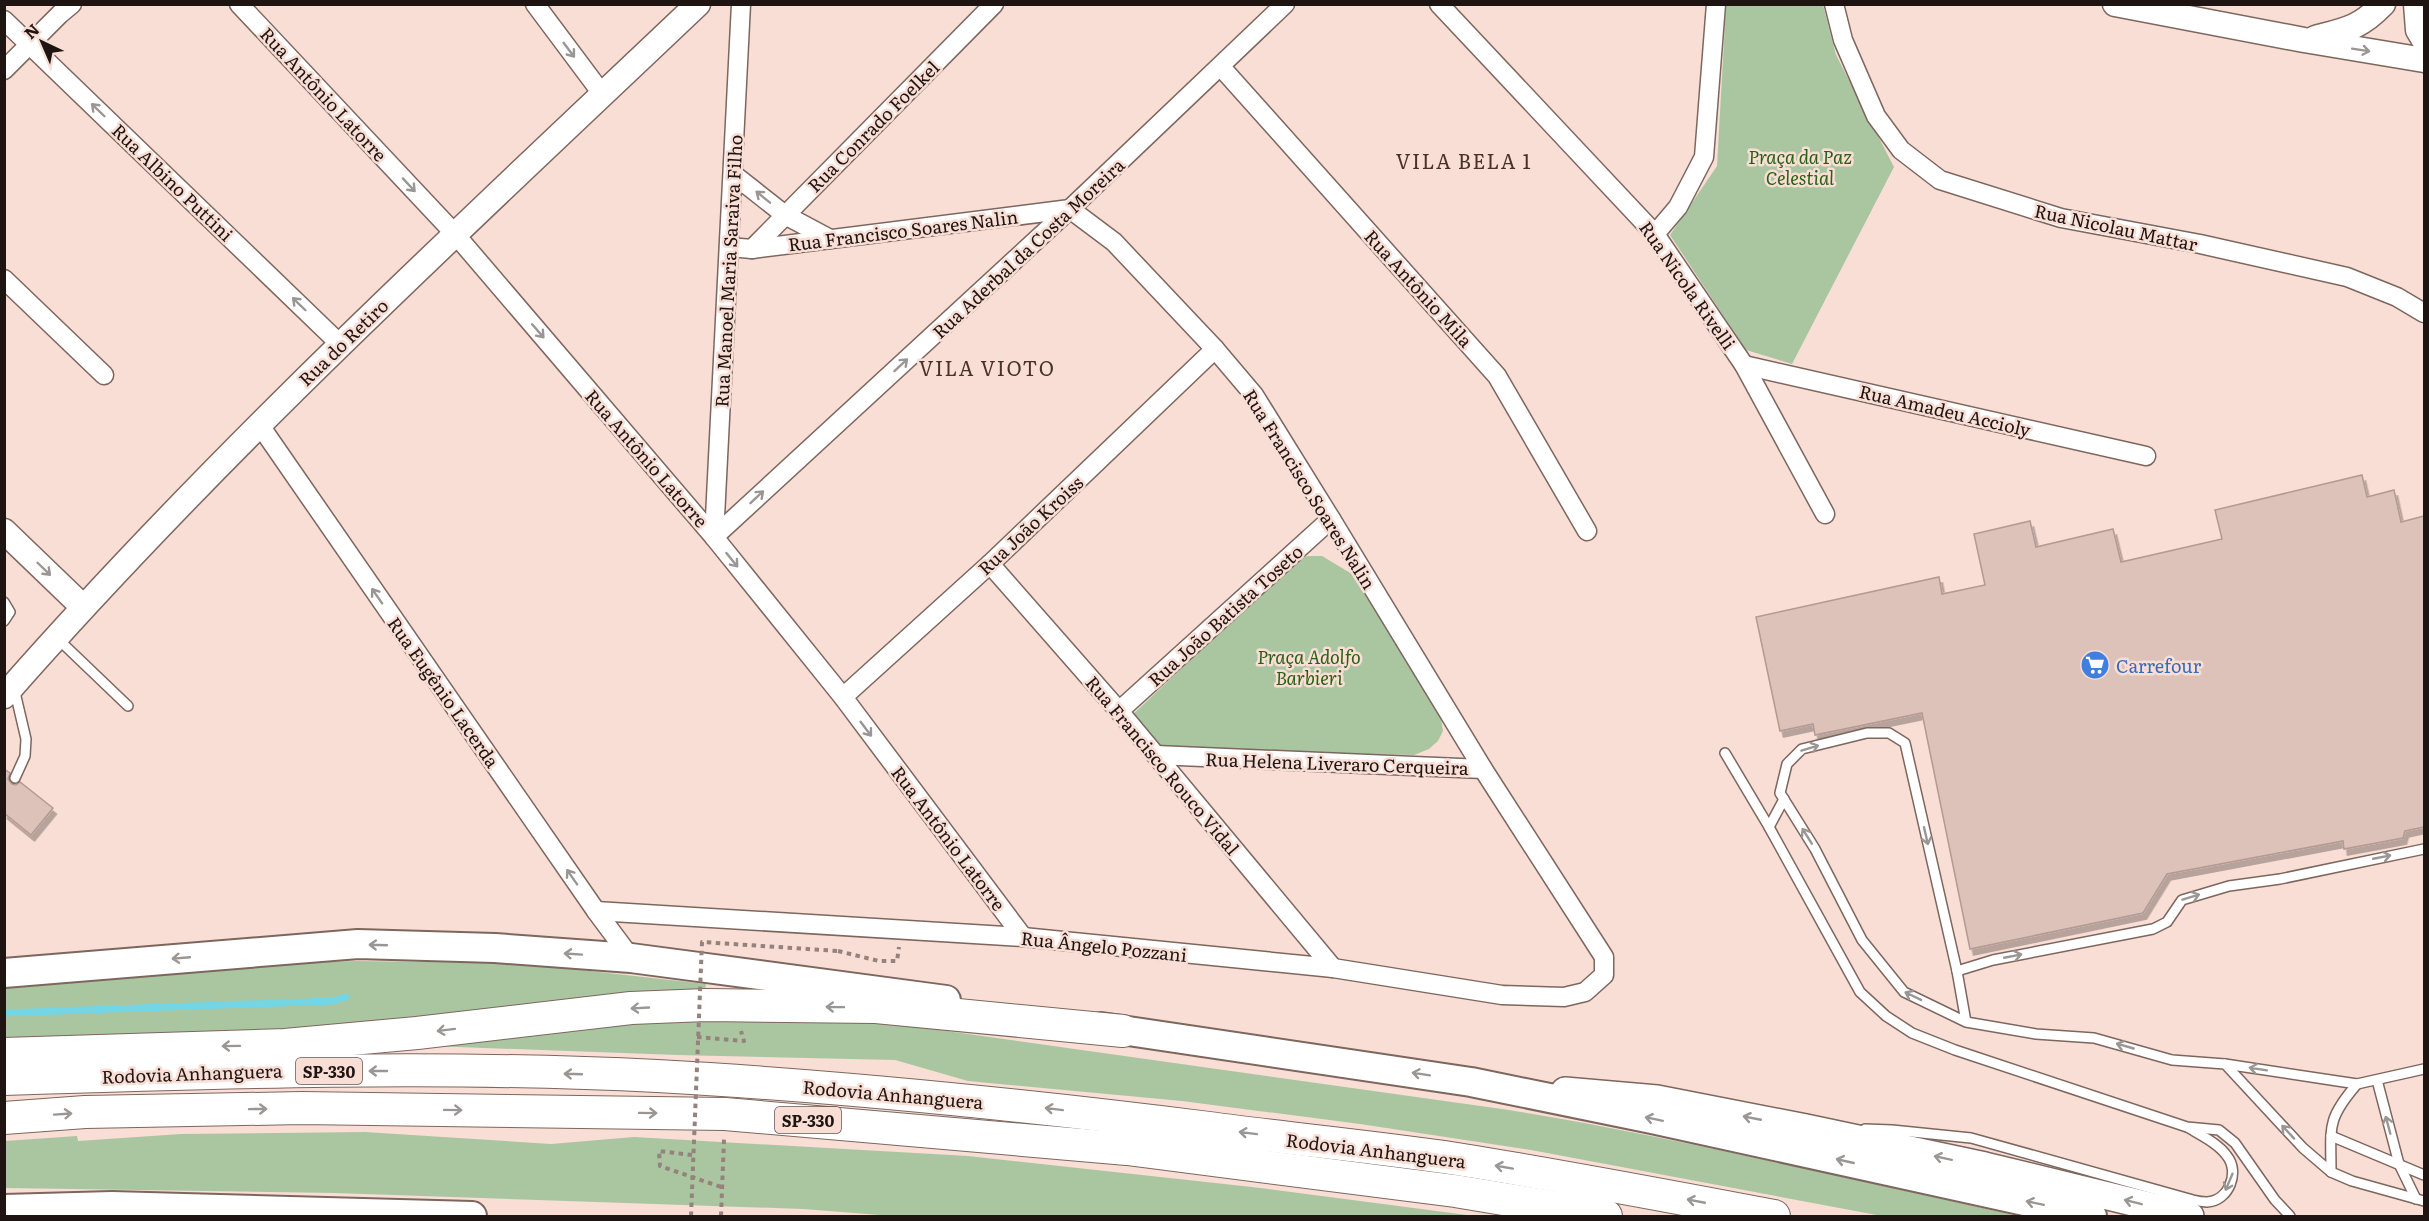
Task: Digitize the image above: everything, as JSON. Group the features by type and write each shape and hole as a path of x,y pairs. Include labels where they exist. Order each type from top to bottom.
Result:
{"highway":[{"path":"4,973 358,944 495,948 631,958 922,996 1123,1030 1471,1082 2092,1216"},
{"path":"4,1054 285,1045 417,1033 631,1008 706,1005 876,1007 1123,1030"},
{"name":"Rodovia Anhanguera","path":"4,1079 271,1071 486,1071 758,1082 1002,1102 1443,1157 1628,1188 1774,1216"},
{"name":"Rodovia Anhanguera","path":"4,1118 85,1112 302,1108 725,1114 1138,1150 1443,1190 1606,1216"},
{"path":"4,1209 111,1206 472,1216"}],"main road":[{"name":"Rua do Retiro","path":"9,691 83,607 259,424 698,4"},
{"path":"2304,40 2342,31 2366,21 2383,4"},
{"path":"2416,4 2418,30 2424,40"},
{"path":"2130,6 2304,40 2424,60"},
{"path":"4,531 83,607"},
{"path":"1471,1082 1657,1100 1806,1128 2007,1172 2190,1216"}],"street":[{"path":"4,70 72,4"},
{"name":"Rua Antônio Latorre","path":"239,4 456,234 714,537 843,697 1023,937"},
{"path":"535,4 603,95"},
{"name":"Rua Manoel Maria Saraiva Filho","path":"714,537 741,4"},
{"name":"Rua Conrado Foelkel","path":"752,249 994,4"},
{"name":"Rua Aderbal da Costa Moreira","path":"714,537 1070,209 1285,4"},
{"name":"Rua Nicola Rivelli","path":"1439,4 1655,234 1744,365 1825,514"},
{"path":"1655,234 1678,207 1704,157 1716,4"},
{"name":"Rua Nicolau Mattar","path":"1834,4 1843,40 1876,116 1901,150 1940,180 2061,218 2200,244 2347,277 2397,297 2424,313"},
{"name":"Rua Albino Puttini","path":"4,20 341,345"},
{"name":"Rua Antônio Mila","path":"1221,67 1497,376 1587,531"},
{"path":"733,174 785,215 830,239"},
{"name":"Rua Francisco Soares Nalin","path":"729,247 752,249 1070,209 1114,242 1215,349 1254,395 1483,769 1604,957 1604,975"},
{"path":"4,279 104,375"},
{"name":"Rua João Kroiss","path":"843,697 990,564 1215,349"},
{"name":"Rua Amadeu Accioly","path":"1744,365 2146,456"},
{"name":"Rua Eugênio Lacerda","path":"259,424 596,911 631,958"},
{"name":"Rua João Batista Toseto","path":"1119,711 1331,519"},
{"name":"Rua Francisco Rouco Vidal","path":"990,564 1119,711 1333,968"},
{"name":"Rua Helena Liveraro Cerqueira","path":"1156,755 1483,769"},
{"name":"Rua Ângelo Pozzani","path":"596,911 1023,937 1333,968 1502,994 1564,997 1585,992 1604,975"}],"lane":[{"path":"4,602 10,612 4,621"},
{"path":"56,637 128,706"},
{"path":"9,691 26,739 25,756 15,778"},
{"path":"1966,1022 1957,971 1905,743 1889,733 1867,733 1802,749 1787,764 1780,793 1815,849 1862,940 1904,992 1966,1022 2036,1034 2094,1038 2172,1060 2225,1064 2357,1084 2424,1069"},
{"path":"1725,753 1769,827 1860,992 1886,1016 1912,1033 1955,1050 2187,1127 2219,1130 2235,1143 2275,1200 2290,1216"},
{"path":"1769,827 1784,800"},
{"path":"1957,971 1993,960 2153,929 2168,922 2182,900 2229,886 2280,879 2424,849"},
{"path":"2225,1064 2303,1148 2331,1172 2352,1181 2420,1200"},
{"path":"2376,1080 2399,1164 2420,1200"},
{"path":"2331,1172 2331,1122 2342,1101 2357,1084"},
{"path":"1806,1128 1892,1130 1971,1138 2193,1200 2208,1202 2224,1193 2232,1183 2234,1168 2227,1154 2187,1127"},
{"path":"2331,1136 2424,1175"}],"path":[{"path":"691,1216 702,942 838,951 879,961 897,961"},
{"path":"721,1216 725,1114"},
{"path":"692,1155 659,1151 660,1166 721,1187"}],"green space":[{"name":"Praça da Paz Celestial","path":"1726,5 1823,5 1836,55 1894,167 1792,364 1746,350 1670,235 1717,166"},
{"name":"Praça Adolfo Barbieri","path":"1307,556 1322,556 1352,574 1427,688 1440,713 1443,731 1438,741 1429,749 1414,755 1158,750 1130,717 1296,561"},
{"path":"356,961 519,963 706,984 705,990 372,1031 5,1042 4,985 274,963"},
{"path":"687,1015 897,1024 1509,1110 1701,1146 2018,1216 1882,1216 1531,1150 1360,1124 1182,1101 968,1081 895,1060 431,1046"},
{"path":"365,1132 551,1144 634,1137 968,1156 1252,1187 1475,1216 893,1216 803,1209 334,1193 5,1188 5,1141 77,1136 78,1141 181,1134"}],"building":[{"name":"Carrefour","path":"2362,475 2367,497 2394,490 2401,522 2424,516 2424,827 2405,831 2403,838 2344,849 2343,841 2167,874 2143,913 1970,949 1922,713 1815,735 1813,724 1780,731 1756,617 1939,577 1942,594 1985,585 1974,534 2030,521 2036,547 2113,529 2121,562 2222,539 2215,510"},
{"path":"4,769 10,773 8,779 12,784 16,785 20,782 53,808 31,835 4,813"}],"waterway":[{"path":"4,1013 333,1001 346,997"}],"place":[{"name":"Carrefour","path":"2095,665"}],"district":[{"name":"VILA BELA 1","path":"1464,160"},
{"name":"VILA VIOTO","path":"987,367"}]}
